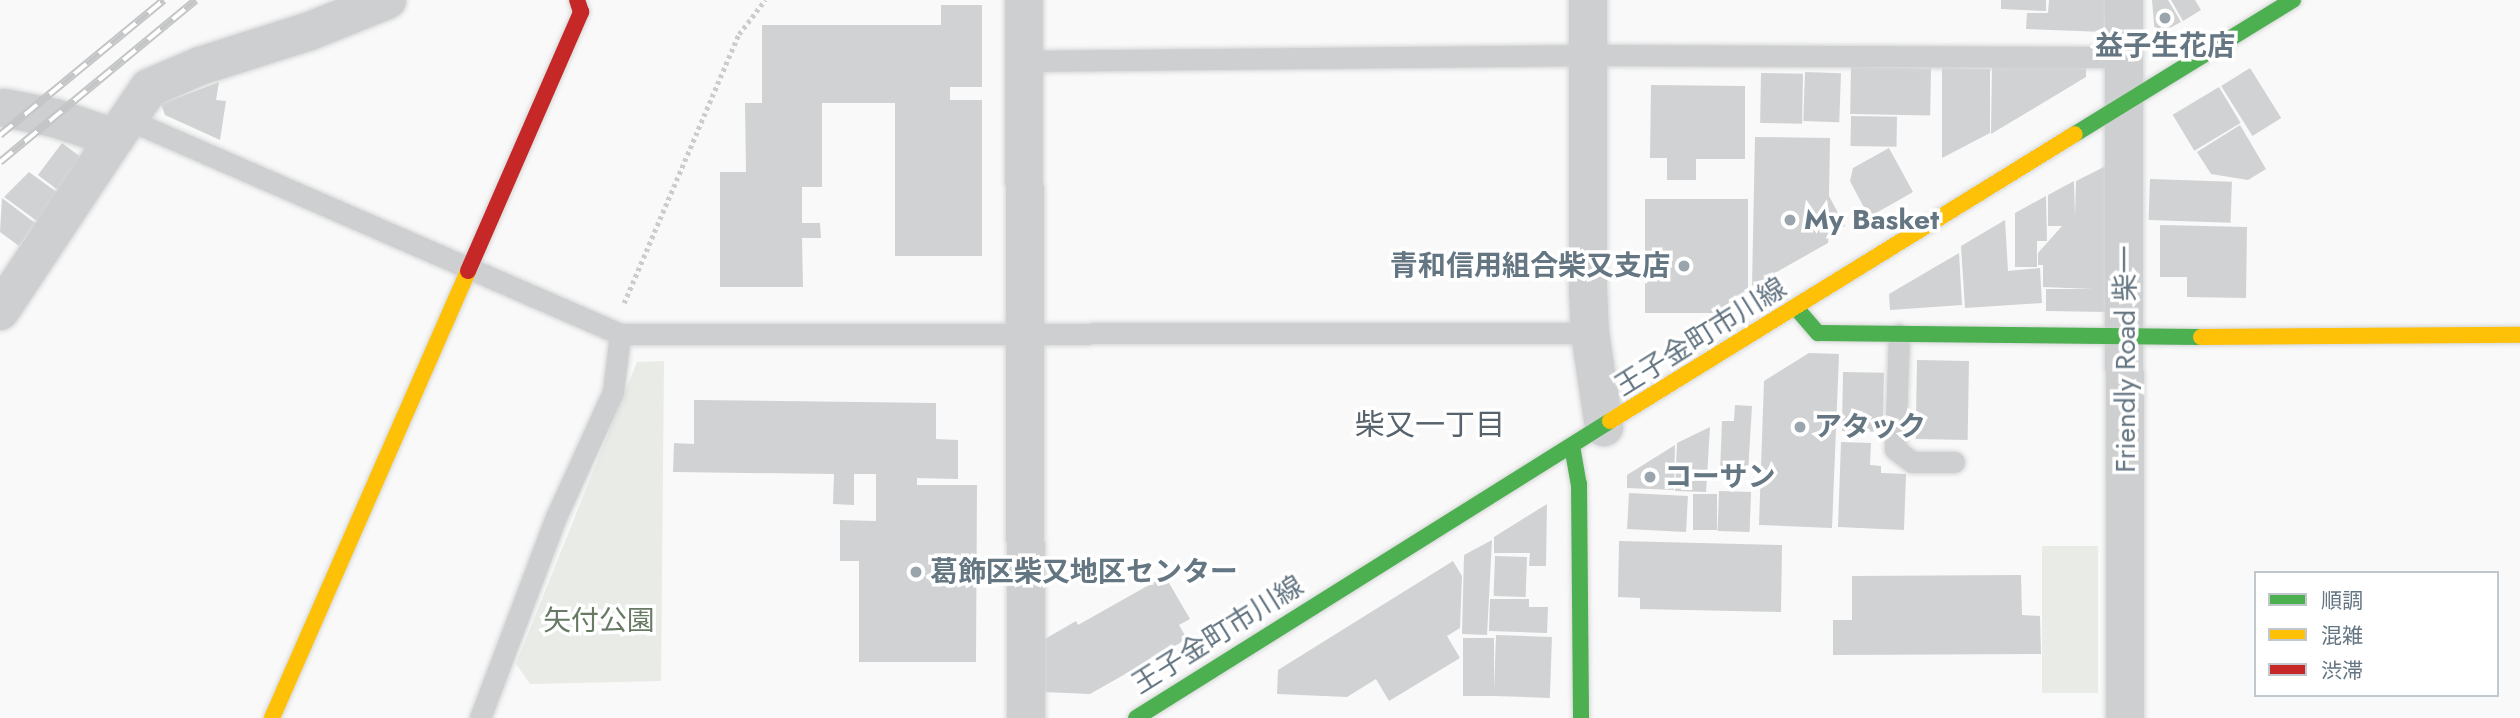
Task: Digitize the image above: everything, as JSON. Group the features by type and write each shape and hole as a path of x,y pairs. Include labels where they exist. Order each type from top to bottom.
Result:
{"street":[{"path":"0,311 149,88 200,66 310,31 387,0"},
{"path":"272,718 581,12 578,0"},
{"path":"1024,0 1026,718"},
{"path":"1581,718 1579,484 1588,437 1590,334 1588,0"},
{"name":"Friendly Road 柴一","path":"2124,0 2125,718"},
{"name":"王子金町市川線","path":"1136,718 2293,0"},
{"path":"2,101 55,118 121,128"},
{"path":"1797,309 1818,333 2126,337 2520,335"}],"lane":[{"path":"1023,61 1588,55 2122,57"},
{"path":"121,128 469,267 620,334 1590,334"},
{"path":"480,718 556,517 612,392 620,334"},
{"path":"1899,334 1895,449 1912,462 1954,462"}],"path":[{"path":"620,334 619,314 739,34 765,0"}],"green space":[{"name":"矢付公園","path":"664,361 661,681 530,684 516,664 637,362"},
{"path":"2042,546 2098,546 2098,693 2042,693"}],"building":[{"path":"2001,0 2046,0 2046,11 2001,9"},
{"path":"2049,0 2106,0 2104,32 2026,29 2027,13 2048,13"},
{"path":"2152,0 2168,0 2181,22 2155,36"},
{"path":"2171,0 2195,0 2201,10 2183,21"},
{"path":"941,5 982,5 982,87 950,87 950,100 982,100 982,256 895,256 895,103 822,103 822,187 802,187 802,223 820,223 821,238 802,238 803,287 720,287 720,172 746,172 745,103 762,103 762,25 941,25"},
{"path":"1992,66 2086,68 2086,77 1991,134"},
{"path":"1851,67 1931,68 1930,115 1850,114"},
{"path":"1942,68 1990,69 1990,133 1942,158"},
{"path":"2250,68 2281,118 2252,136 2221,86"},
{"path":"1805,72 1841,73 1839,122 1803,121"},
{"path":"1761,73 1803,74 1802,124 1760,123"},
{"path":"219,82 216,100 226,101 220,140 165,115 161,104"},
{"path":"1651,85 1745,86 1745,159 1696,159 1696,180 1667,180 1667,158 1650,158"},
{"path":"2219,87 2241,123 2194,151 2173,115"},
{"path":"1851,116 1897,117 1896,147 1850,146"},
{"path":"2240,125 2266,169 2248,180 2211,174 2197,152"},
{"path":"1755,137 1830,138 1829,196 1845,226 1829,234 1828,243 1752,286"},
{"path":"62,143 82,158 58,190 38,175"},
{"path":"1889,148 1913,192 1869,217 1850,181 1853,168"},
{"path":"2110,164 2107,312 2046,311 2046,289 2093,289 2043,287 2043,265 2038,265 2038,253 2062,226 2048,226 2048,195 2074,181 2075,217 2076,181"},
{"path":"29,172 58,193 37,221 4,197"},
{"path":"2150,179 2232,182 2231,223 2149,220"},
{"path":"2046,196 2047,241 2037,241 2037,267 2015,267 2015,213"},
{"path":"2,198 35,223 19,246 0,232"},
{"path":"1645,199 1748,199 1748,291 1715,313 1645,313"},
{"path":"2005,220 2008,271 2040,268 2042,303 1965,308 1961,246"},
{"path":"2160,225 2247,227 2246,298 2187,297 2187,277 2160,277"},
{"path":"1959,253 1962,305 1890,310 1889,294"},
{"path":"1809,353 1839,354 1832,528 1759,525 1764,381"},
{"path":"1917,360 1969,361 1968,440 1916,439"},
{"path":"1843,372 1884,373 1883,432 1842,431"},
{"path":"694,400 936,403 936,439 958,440 958,479 917,478 917,485 977,485 976,662 859,662 859,561 840,561 840,520 876,521 876,474 854,474 854,505 833,504 834,474 673,472 674,443 694,444"},
{"path":"1735,405 1752,406 1748,473 1720,472 1722,421 1734,421"},
{"path":"1710,427 1706,492 1675,491 1677,443"},
{"path":"1841,442 1871,443 1870,465 1881,466 1881,473 1906,474 1904,530 1838,527"},
{"path":"1675,445 1674,490 1627,488 1627,475"},
{"path":"1719,491 1751,492 1750,532 1718,531"},
{"path":"1629,493 1688,496 1686,532 1627,529"},
{"path":"1693,494 1717,494 1717,530 1693,530"},
{"path":"1547,504 1546,566 1529,566 1530,553 1494,553 1494,537"},
{"path":"1492,540 1487,635 1462,634 1464,555"},
{"path":"1619,541 1782,545 1781,612 1640,609 1640,598 1618,597"},
{"path":"1495,556 1527,557 1526,597 1494,596"},
{"path":"1453,561 1462,576 1460,628 1447,636 1460,658 1389,701 1376,679 1347,697 1277,694 1278,670"},
{"path":"2021,575 2022,615 2040,616 2041,654 1833,655 1833,620 1852,620 1852,576"},
{"path":"1165,576 1190,619 1179,625 1187,639 1090,694 1043,692 1045,639 1076,621 1078,625"},
{"path":"1490,599 1529,599 1529,607 1548,607 1547,633 1489,631"},
{"path":"1496,635 1552,637 1550,698 1494,696"},
{"path":"1463,638 1494,638 1494,696 1463,696"}],"railway":[{"path":"0,135 164,0"},
{"path":"0,162 196,0"}],"traffic: fast":[{"path":"2075,134 2293,0"},
{"path":"1797,309 1818,333 2201,337"},
{"path":"1136,718 1610,421"},
{"path":"1572,446 1579,484 1581,718"}],"traffic: slow":[{"path":"1610,421 2075,134"},
{"path":"272,718 468,271"},
{"path":"2201,337 2520,335"}],"traffic: jam":[{"path":"468,271 581,12 577,0"}],"place":[{"name":"益子生花店","path":"2165,18"},
{"name":"My Basket","path":"1790,220"},
{"name":"青和信用組合柴又支店","path":"1684,266"},
{"name":"アタック","path":"1800,427"},
{"name":"コーサン","path":"1650,477"},
{"name":"葛飾区柴又地区センター","path":"916,572"}],"district":[{"name":"柴又一丁目","path":"1430,425"}]}
